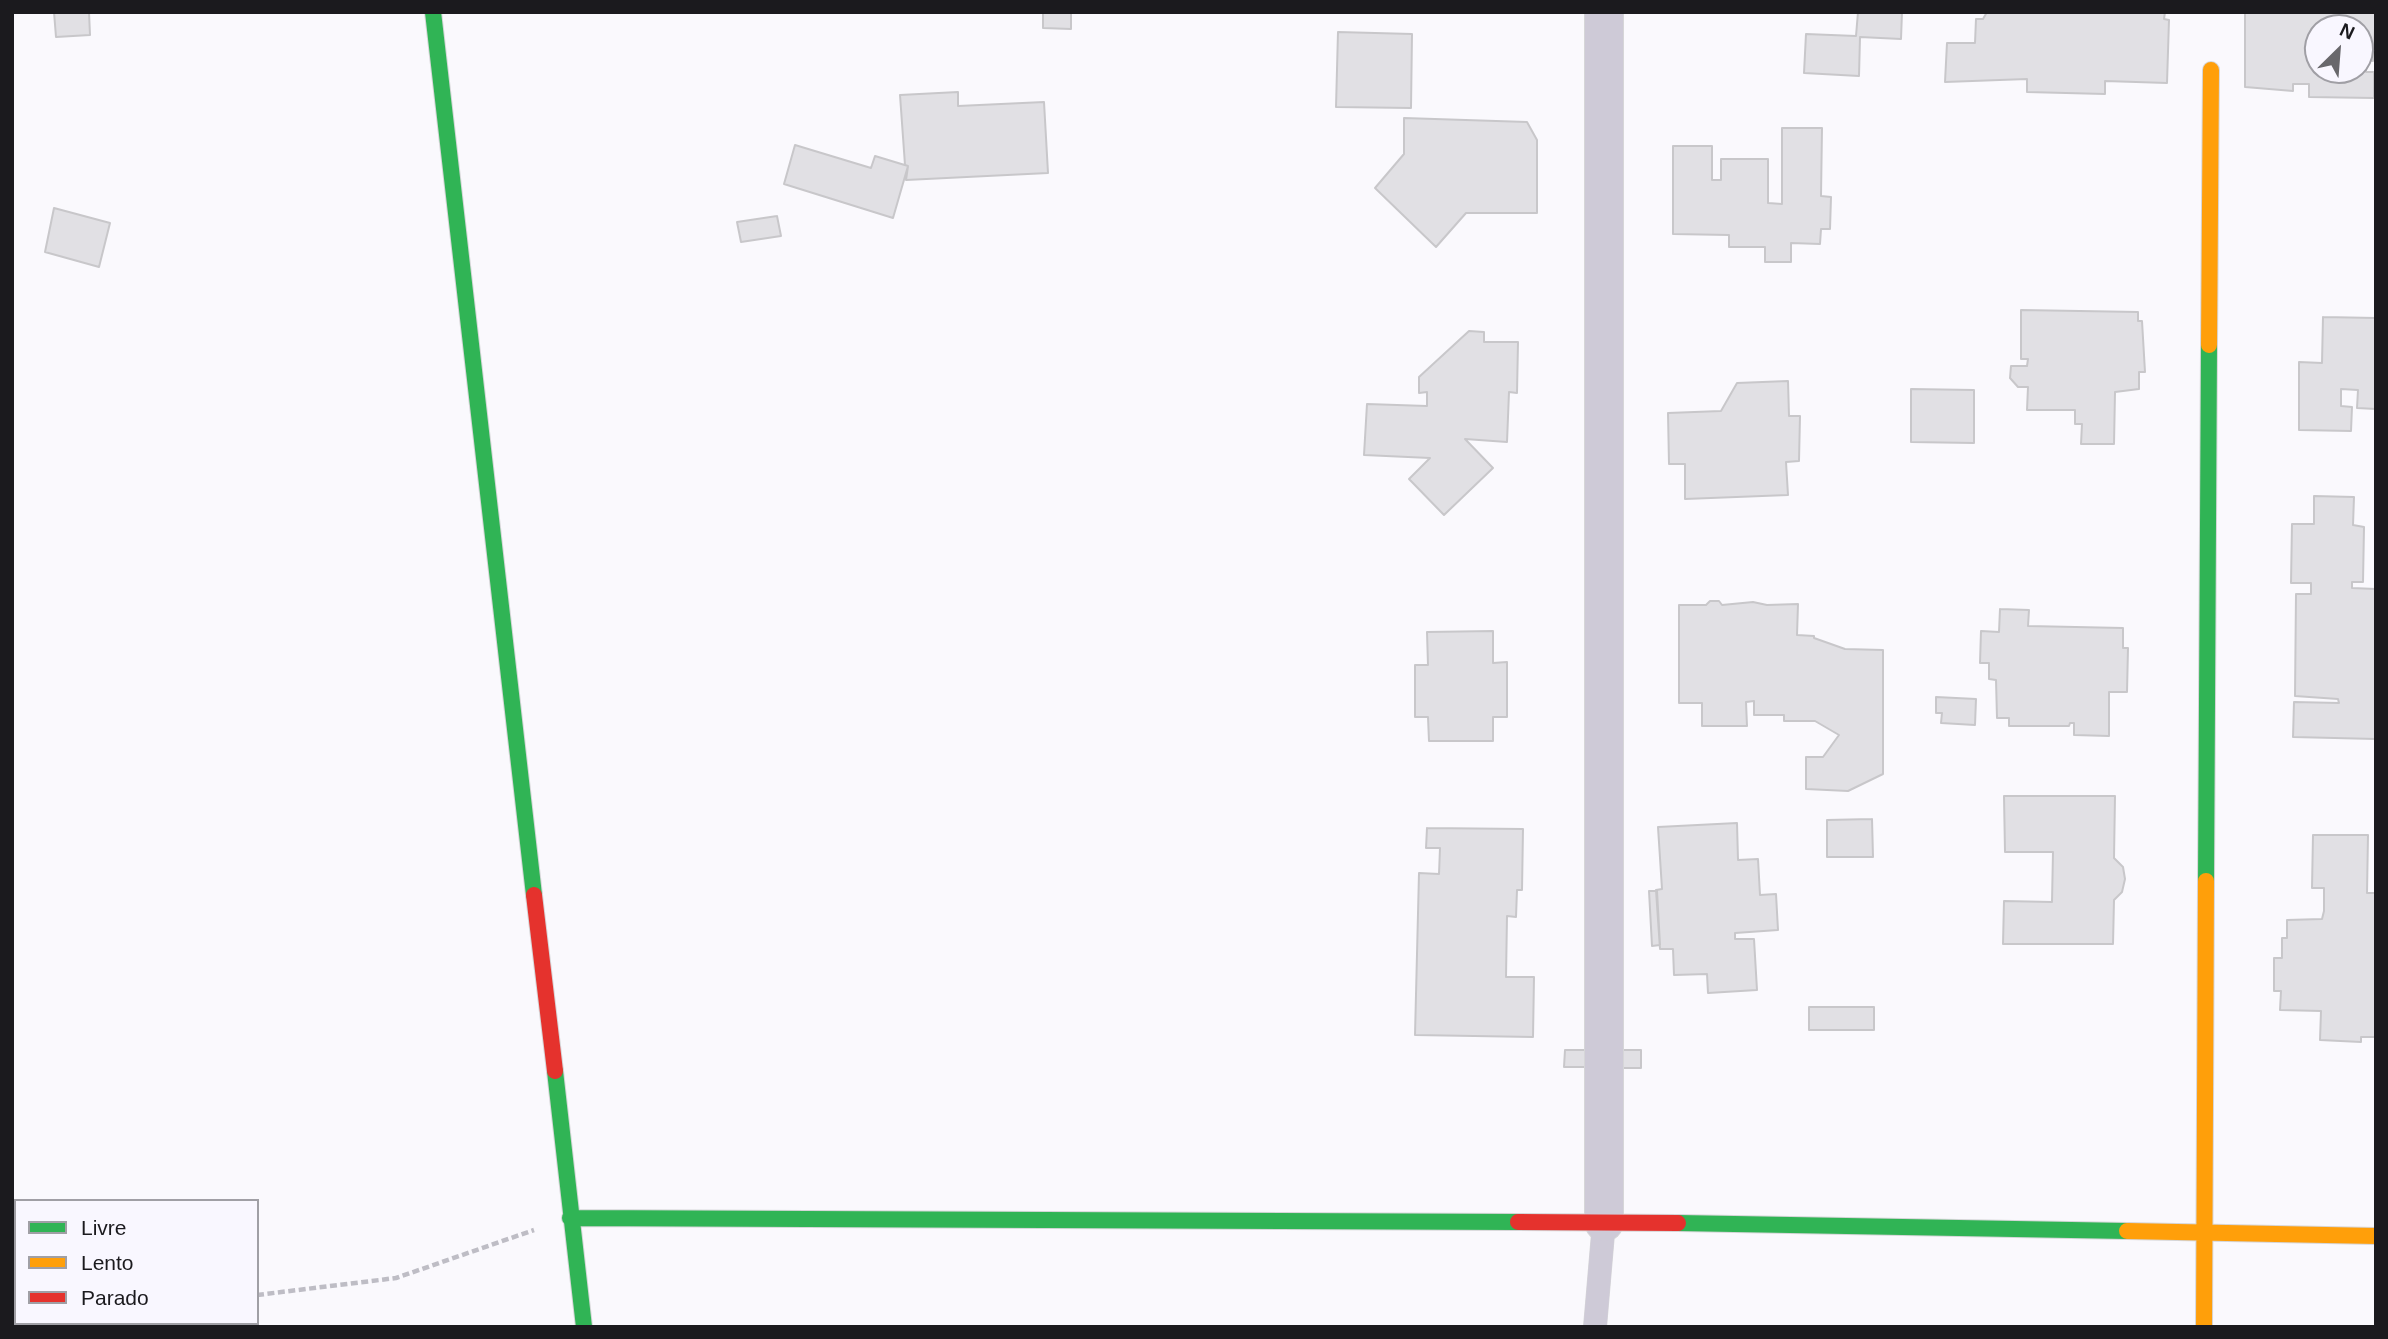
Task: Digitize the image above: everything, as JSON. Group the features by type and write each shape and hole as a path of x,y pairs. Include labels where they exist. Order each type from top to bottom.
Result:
{"street":[{"path":"433,12 584,1327"},
{"path":"1604,12 1604,1222"},
{"path":"2204,1327 2211,70"},
{"path":"570,1218 1604,1222 2376,1236"}],"lane":[{"path":"1595,1327 1604,1222"}],"path":[{"path":"259,1295 396,1278 570,1218"}],"building":[{"path":"54,12 89,12 90,35 56,37"},
{"path":"1043,12 1071,12 1071,29 1043,28"},
{"path":"1858,12 1902,12 1901,39 1860,37 1859,76 1804,73 1806,34 1856,36"},
{"path":"1987,12 2165,12 2164,19 2169,20 2167,83 2105,81 2105,94 2027,92 2027,79 1945,82 1947,43 1975,43 1976,19 1983,19"},
{"path":"2245,12 2376,12 2374,45 2374,14 2304,14 2304,84 2293,84 2293,91 2245,87"},
{"path":"1338,32 1412,34 1411,108 1336,107"},
{"path":"2309,84 2374,84 2374,98 2309,97"},
{"path":"958,92 958,106 1044,102 1048,173 906,180 908,166 905,165 900,95"},
{"path":"1404,118 1527,122 1537,140 1537,213 1466,213 1436,247 1375,188 1404,154"},
{"path":"1782,128 1822,128 1821,196 1831,197 1830,229 1821,229 1820,244 1791,243 1791,262 1765,262 1765,247 1729,247 1729,235 1673,234 1673,146 1712,146 1712,180 1721,180 1721,159 1768,159 1768,203 1782,204"},
{"path":"795,145 871,168 875,156 908,166 893,218 784,184"},
{"path":"54,208 110,223 99,267 45,252"},
{"path":"777,216 781,236 741,242 737,222"},
{"path":"2021,310 2138,312 2138,321 2142,321 2145,372 2139,372 2139,389 2115,392 2114,444 2081,444 2082,424 2075,424 2075,410 2027,410 2028,387 2018,387 2010,378 2011,366 2027,366 2028,359 2021,359"},
{"path":"2323,317 2376,318 2376,409 2357,408 2358,390 2341,389 2341,406 2352,407 2351,431 2299,430 2299,362 2322,363"},
{"path":"1469,331 1484,332 1484,342 1518,342 1517,393 1509,392 1507,442 1465,439 1493,468 1444,515 1409,479 1430,458 1364,455 1367,404 1427,406 1427,392 1419,393 1419,377"},
{"path":"1788,381 1789,416 1800,416 1799,461 1786,462 1788,495 1685,499 1685,464 1669,464 1668,413 1721,411 1737,383"},
{"path":"1911,389 1974,390 1974,443 1911,442"},
{"path":"2314,496 2354,497 2353,525 2364,527 2363,582 2352,582 2352,588 2376,589 2376,739 2293,737 2294,702 2339,703 2338,699 2295,696 2296,594 2311,594 2311,583 2291,583 2292,524 2314,524"},
{"path":"1710,601 1719,601 1722,605 1753,602 1767,605 1798,604 1797,635 1814,636 1845,649 1883,650 1883,774 1848,791 1806,789 1806,757 1823,757 1839,735 1815,721 1784,721 1784,715 1754,715 1754,701 1746,702 1747,726 1702,726 1702,703 1679,703 1679,605 1706,605"},
{"path":"2000,609 2029,610 2028,626 2123,628 2123,648 2128,648 2127,692 2109,692 2109,736 2074,735 2074,723 2069,726 2009,726 2009,718 1997,718 1996,680 1989,679 1989,663 1980,663 1981,631 1999,632"},
{"path":"1493,631 1493,663 1507,662 1507,717 1493,717 1493,741 1429,741 1428,717 1415,717 1415,665 1428,665 1427,632"},
{"path":"1936,697 1976,699 1975,725 1941,723 1942,713 1936,713"},
{"path":"2004,796 2115,796 2114,858 2123,867 2125,879 2122,892 2114,900 2113,944 2003,944 2004,901 2052,902 2053,852 2005,852"},
{"path":"1872,819 1873,857 1827,857 1827,820"},
{"path":"1737,823 1738,860 1758,859 1760,895 1776,894 1778,930 1735,933 1735,939 1754,939 1757,990 1708,993 1707,974 1674,975 1673,949 1660,949 1656,890 1662,889 1658,827"},
{"path":"1427,828 1523,829 1522,890 1517,890 1516,917 1507,916 1506,977 1534,977 1533,1037 1415,1035 1419,873 1439,874 1440,848 1426,848"},
{"path":"2313,835 2368,835 2367,893 2376,893 2376,1037 2361,1037 2361,1042 2320,1040 2321,1011 2280,1010 2281,991 2274,991 2274,958 2282,958 2282,938 2287,938 2287,920 2322,919 2324,911 2324,888 2312,888"},
{"path":"1649,891 1657,891 1660,945 1652,946"},
{"path":"1809,1007 1874,1007 1874,1030 1809,1030"},
{"path":"1565,1050 1588,1050 1588,1067 1564,1067"},
{"path":"1618,1050 1641,1050 1641,1068 1617,1068"}],"traffic: fast":[{"path":"433,12 534,895"},
{"path":"2206,881 2209,345"},
{"path":"555,1071 584,1327"},
{"path":"570,1218 1518,1222"},
{"path":"1678,1223 2127,1231"}],"traffic: slow":[{"path":"2209,345 2211,70"},
{"path":"2204,1327 2206,881"},
{"path":"2127,1231 2376,1236"}],"traffic: jam":[{"path":"534,895 555,1071"},
{"path":"1518,1222 1678,1223"}]}
